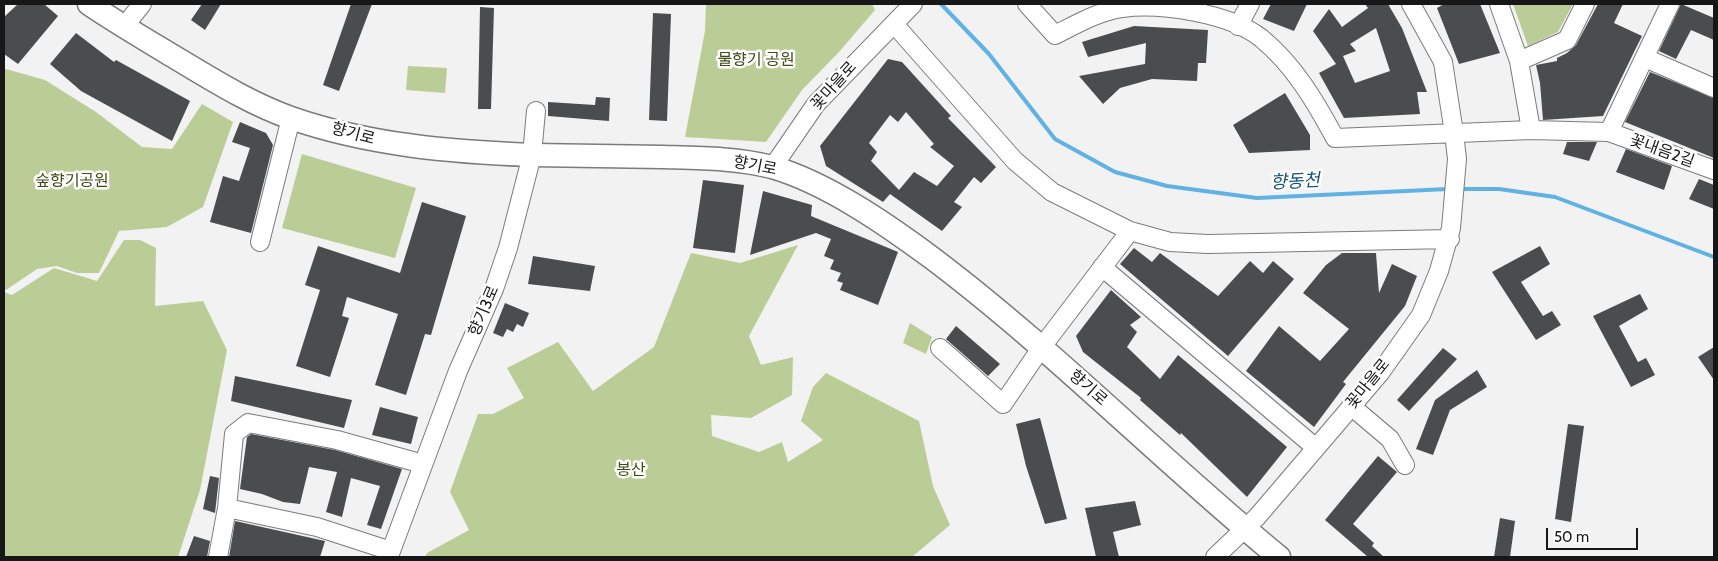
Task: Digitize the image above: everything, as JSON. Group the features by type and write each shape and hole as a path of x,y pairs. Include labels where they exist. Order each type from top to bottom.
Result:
{"main road":[{"name":"향기로","path":"89,4 124,28 231,92 291,118 382,142 443,150 532,155 698,158 747,162 772,168 830,193 898,233 971,287 1279,557"}],"street":[{"path":"124,28 142,4"},
{"path":"1027,4 1055,35 1087,19 1121,8 1176,8 1217,18 1238,26 1250,4"},
{"path":"1411,4 1443,62 1454,133"},
{"path":"1500,4 1519,61 1531,130"},
{"path":"1519,61 1568,40 1584,4"},
{"name":"꽃내음2길","path":"1610,132 1670,4"},
{"path":"904,13 1015,161 1052,192 1130,231 1170,242 1208,244 1450,239"},
{"name":"꽃마을로","path":"772,168 816,104 904,13"},
{"name":"꽃내음2길","path":"1238,26 1260,37 1308,89 1335,138 1531,130 1610,132 1714,170"},
{"path":"1645,58 1714,88"},
{"name":"향기3로","path":"228,508 317,527 389,554 458,372 494,289 508,248 532,155 536,111"},
{"path":"260,242 291,118"},
{"name":"꽃마을로","path":"1215,557 1245,529 1380,373 1421,315 1450,239 1456,159 1454,133"},
{"path":"940,348 1003,404 1041,348 1130,231"},
{"path":"1102,267 1316,448"},
{"path":"1351,406 1390,439 1405,466"},
{"path":"218,557 228,508 234,434 248,423 337,440 423,464"}],"green space":[{"name":"물향기 공원","path":"706,4 872,4 875,10 839,52 802,90 766,142 685,137 705,31"},
{"path":"1513,4 1573,4 1558,32 1528,46"},
{"path":"408,66 447,68 445,93 406,90"},
{"name":"숲향기공원","path":"4,70 45,80 96,112 142,147 172,149 202,104 233,122 203,207 167,227 119,231 99,273 77,273 57,266 37,269 6,290 4,288"},
{"path":"302,154 416,188 395,258 282,228"},
{"path":"124,240 140,240 156,248 155,306 203,301 227,350 200,490 178,557 4,557 4,292 12,295 54,268 97,281"},
{"name":"봉산","path":"798,245 749,336 761,365 793,357 792,395 751,418 711,415 712,436 759,452 782,442 788,462 823,440 801,421 813,387 826,373 919,421 933,486 950,525 912,557 425,557 427,553 469,530 450,492 478,414 493,414 524,398 507,368 558,342 593,391 654,347 691,253 740,263"},
{"path":"910,323 932,337 926,354 903,343"}],"building":[{"path":"18,4 44,4 58,16 18,64 4,54 4,17"},
{"path":"202,4 221,4 205,30 191,20"},
{"path":"351,4 372,4 339,91 323,85"},
{"path":"1271,4 1307,4 1294,31 1263,19"},
{"path":"1365,4 1388,4 1402,28 1427,92 1417,92 1420,114 1344,118 1319,73 1336,64 1313,31 1329,9 1342,27 1368,8","holes":["1376,28 1390,71 1355,83 1343,56 1356,51 1350,44"]},
{"path":"1444,4 1480,4 1500,53 1459,64 1437,8"},
{"path":"1598,4 1623,4 1614,23 1642,36 1603,116 1543,120 1540,83 1536,65 1557,61 1557,58 1567,53 1576,45"},
{"path":"1681,4 1714,18 1714,40 1691,30 1676,59 1659,51"},
{"path":"480,7 494,8 491,109 478,109"},
{"path":"653,13 671,14 667,121 649,120"},
{"path":"1134,26 1208,30 1206,63 1198,63 1197,81 1152,79 1120,88 1103,104 1079,76 1145,64 1146,43 1088,57 1082,42"},
{"path":"76,33 114,62 116,60 190,101 172,141 81,91 50,64"},
{"path":"888,59 902,62 951,116 948,118 996,167 981,183 974,177 954,202 962,207 942,231 890,194 883,202 826,166 820,146","holes":["906,112 934,144 930,147 954,166 937,186 914,172 899,190 871,161 877,152 869,143 890,115 898,122"]},
{"path":"1650,72 1714,98 1714,158 1625,122"},
{"path":"1285,93 1310,135 1310,150 1249,153 1233,125"},
{"path":"596,97 610,98 609,121 548,116 548,102 595,105"},
{"path":"240,122 266,133 273,145 251,233 210,222 223,176 239,181 250,148 232,142"},
{"path":"1567,142 1597,142 1589,161 1563,154"},
{"path":"1626,149 1672,166 1664,190 1616,172"},
{"path":"1699,179 1714,185 1714,209 1689,199"},
{"path":"703,180 744,185 735,253 693,248"},
{"path":"763,191 812,205 811,216 898,252 878,305 840,290 843,283 837,281 841,273 830,269 834,260 824,256 831,239 816,233 750,255"},
{"path":"422,202 466,216 431,335 425,334 406,395 375,385 398,314 347,297 342,316 349,318 330,377 296,366 320,290 305,285 318,246 400,273"},
{"path":"1540,246 1550,264 1521,282 1543,316 1552,311 1561,325 1536,340 1492,272"},
{"path":"1134,248 1152,262 1160,253 1218,296 1250,261 1263,273 1273,261 1294,279 1228,356 1120,264"},
{"path":"1342,253 1376,253 1379,293 1392,264 1417,276 1405,306 1343,382 1346,384 1314,427 1246,371 1279,326 1320,361 1349,329 1303,293 1326,265"},
{"path":"533,256 595,266 590,291 528,284"},
{"path":"1111,290 1141,317 1130,325 1137,332 1127,347 1160,379 1178,355 1287,447 1247,497 1181,433 1180,435 1140,400 1141,398 1083,352 1076,336"},
{"path":"1640,294 1648,309 1619,326 1638,362 1646,358 1655,375 1631,387 1593,316"},
{"path":"505,303 529,313 523,327 517,324 513,332 507,329 503,337 493,333"},
{"path":"956,326 1000,364 988,376 946,339"},
{"path":"1714,347 1714,380 1698,357"},
{"path":"1443,348 1457,359 1409,411 1397,400"},
{"path":"1477,370 1487,387 1450,410 1433,455 1416,449 1435,400"},
{"path":"235,376 352,400 344,428 231,401"},
{"path":"380,407 418,417 411,444 372,435"},
{"path":"1040,418 1067,519 1045,524 1026,466 1016,424"},
{"path":"1568,424 1584,426 1571,522 1555,519"},
{"path":"251,434 335,450 402,469 381,529 367,525 380,486 351,478 342,517 326,512 337,472 309,467 300,504 283,502 262,494 240,489 247,437"},
{"path":"1378,456 1397,472 1353,524 1374,543 1372,546 1384,557 1368,557 1325,520"},
{"path":"210,476 219,478 215,513 203,509"},
{"path":"1135,501 1141,525 1113,532 1119,557 1096,557 1085,508"},
{"path":"1500,518 1515,521 1510,557 1494,557"},
{"path":"235,521 325,541 320,557 229,557"},
{"path":"194,536 210,541 207,557 186,557"}],"waterway":[{"name":"향동천","path":"941,4 989,54 1055,139 1115,172 1167,186 1257,198 1448,189"},
{"name":"향동천","path":"1460,189 1499,189 1555,197 1714,257"}]}
